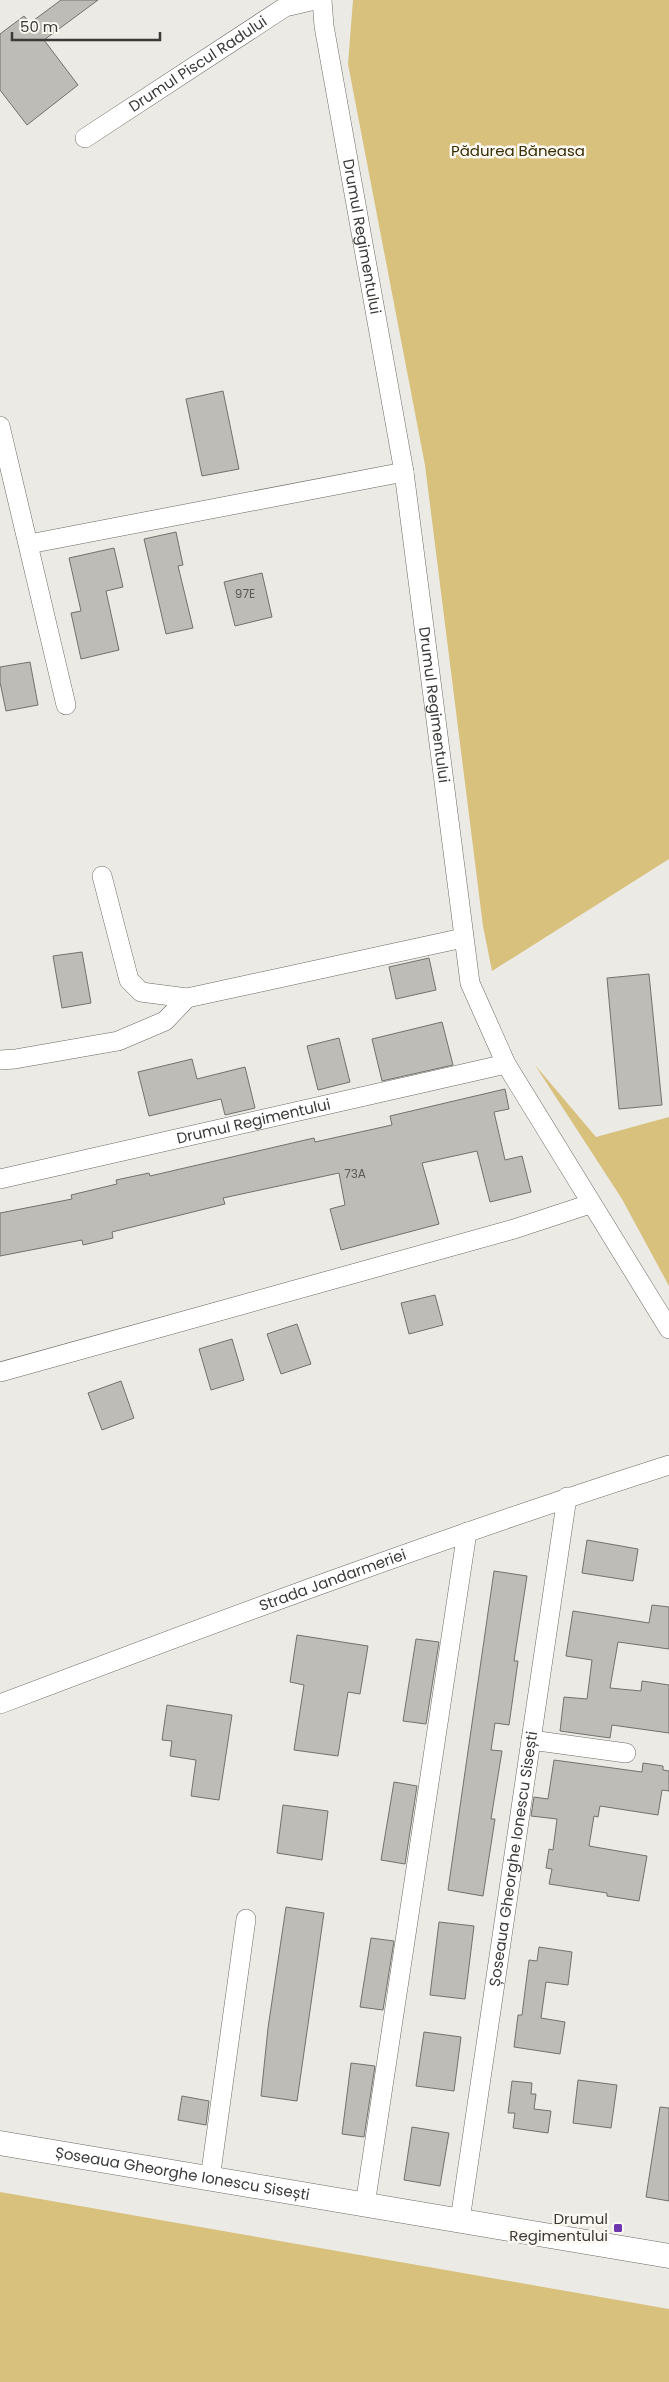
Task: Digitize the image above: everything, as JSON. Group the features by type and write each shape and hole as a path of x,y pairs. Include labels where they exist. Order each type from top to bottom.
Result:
{"main road":[{"name":"Șoseaua Gheorghe Ionescu Sisești","path":"0,2143 669,2256"}],"street":[{"name":"Drumul Piscul Radului","path":"85,138 285,7 315,0"},
{"name":"Drumul Regimentului","path":"322,0 324,26 404,472 470,983 506,1064 590,1204 669,1329"},
{"path":"0,426 66,705"},
{"path":"29,544 404,472"},
{"path":"102,876 129,980 140,992 186,998 463,938"},
{"path":"0,1060 118,1041 165,1021 186,998"},
{"name":"Drumul Regimentului","path":"0,1179 506,1064"},
{"path":"0,1372 514,1229 590,1204"},
{"name":"Strada Jandarmeriei","path":"0,1704 220,1620 467,1532 669,1465"},
{"name":"Șoseaua Gheorghe Ionescu Sisești","path":"460,2220 567,1498"},
{"path":"365,2205 467,1532"},
{"path":"531,1740 626,1753"},
{"path":"210,2179 246,1919"}],"green space":[{"name":"Pădurea Băneasa","path":"353,0 669,0 669,859 492,971 483,926 425,465 348,64"},
{"path":"535,1065 596,1137 669,1117 669,1286 622,1199"},
{"path":"0,2192 669,2309 669,2382 0,2382"}],"building":[{"path":"61,0 98,0 44,40 78,85 27,125 0,90 0,34 24,16 30,23"},
{"path":"223,391 239,469 202,476 186,399"},
{"path":"176,532 183,565 178,566 193,628 166,634 144,539"},
{"path":"114,548 123,587 106,591 119,650 81,659 71,613 81,611 69,558"},
{"path":"262,573 272,617 235,626 224,582"},
{"path":"30,662 38,705 6,711 0,682 0,667"},
{"path":"82,952 91,1003 62,1008 53,956"},
{"path":"429,958 436,990 396,999 389,967"},
{"path":"649,974 662,1105 619,1109 607,978"},
{"path":"442,1022 453,1065 382,1081 372,1039"},
{"path":"339,1038 350,1082 318,1090 307,1046"},
{"path":"192,1059 197,1079 245,1067 255,1108 225,1115 221,1099 149,1116 138,1072"},
{"path":"505,1089 509,1109 494,1112 505,1160 522,1156 531,1192 490,1202 477,1151 422,1163 439,1224 341,1250 330,1209 345,1205 339,1173 223,1198 225,1204 112,1232 113,1238 83,1245 82,1240 0,1256 0,1213 72,1199 71,1195 117,1184 116,1180 149,1173 150,1176 314,1138 315,1142 392,1125 390,1116"},
{"path":"435,1295 443,1325 409,1334 401,1303"},
{"path":"297,1324 311,1364 281,1374 267,1334"},
{"path":"232,1339 244,1380 211,1390 199,1349"},
{"path":"121,1381 134,1418 102,1430 88,1393"},
{"path":"587,1540 638,1549 633,1581 582,1573"},
{"path":"494,1571 527,1576 514,1661 518,1661 509,1725 495,1723 491,1750 502,1751 491,1819 495,1819 483,1896 448,1890"},
{"path":"652,1605 669,1607 669,1649 618,1642 610,1688 641,1691 642,1681 669,1685 669,1733 612,1725 610,1738 560,1731 564,1697 587,1699 592,1660 566,1656 573,1611 649,1623"},
{"path":"297,1635 368,1646 360,1694 348,1692 338,1756 294,1750 304,1685 290,1682"},
{"path":"416,1639 439,1642 426,1724 403,1721"},
{"path":"167,1705 232,1715 219,1800 191,1796 196,1760 170,1756 172,1741 162,1740"},
{"path":"554,1760 642,1772 643,1763 663,1766 663,1770 669,1771 669,1791 662,1790 658,1815 600,1806 598,1817 594,1816 589,1846 647,1856 639,1901 607,1896 607,1893 549,1884 552,1869 546,1868 549,1849 553,1850 557,1819 531,1816 534,1797 548,1799"},
{"path":"394,1782 417,1786 405,1864 381,1860"},
{"path":"283,1805 328,1811 322,1860 277,1853"},
{"path":"286,1907 324,1913 297,2101 261,2096 268,2028"},
{"path":"439,1922 474,1926 465,1999 430,1995"},
{"path":"371,1938 394,1941 383,2010 360,2007"},
{"path":"539,1947 572,1952 568,1985 546,1982 541,2018 565,2022 560,2054 514,2047 518,2015 522,2015 529,1960 537,1961"},
{"path":"424,2032 461,2037 454,2091 416,2086"},
{"path":"351,2063 375,2066 364,2137 342,2134"},
{"path":"578,2080 617,2085 611,2128 573,2123"},
{"path":"512,2081 532,2083 531,2094 536,2094 534,2109 551,2111 548,2133 513,2128 515,2113 508,2113"},
{"path":"182,2096 209,2101 206,2125 178,2120"},
{"path":"660,2107 669,2108 669,2201 646,2197"},
{"path":"412,2127 449,2133 440,2186 404,2180"}],"place":[{"name":"Drumul Regimentului","path":"618,2228"}]}
